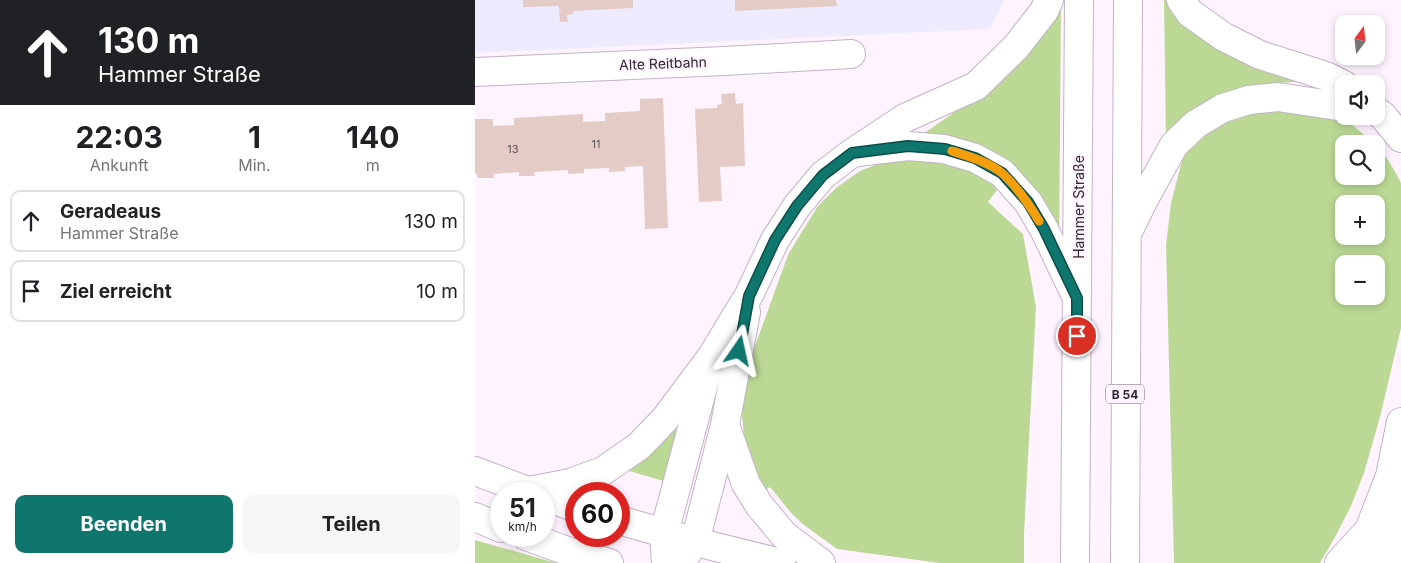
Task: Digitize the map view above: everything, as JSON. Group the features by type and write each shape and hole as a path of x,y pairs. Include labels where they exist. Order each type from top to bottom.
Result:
{"main road":[{"path":"555,488 603,471 639,446 665,420 712,356 749,296 775,240 797,206 823,175 852,153 905,118 976,86 1016,47 1045,11 1049,0"},
{"name":"Hammer Straße","path":"1075,553 1079,0"},
{"name":"B 54","path":"1125,557 1128,0"},
{"path":"1181,0 1190,13 1224,37 1260,54 1335,80"},
{"name":"Alte Reitbahn","path":"475,72 851,54"},
{"path":"1126,236 1174,145 1196,124 1223,108 1249,100 1278,97 1335,106"},
{"path":"1385,118 1401,138"},
{"path":"852,153 908,146 945,149 975,158 1002,173 1028,202 1044,229 1077,298"},
{"path":"688,552 725,425 749,296"},
{"path":"666,563 664,533 712,356"},
{"path":"1388,549 1390,476 1401,422"},
{"path":"725,425 746,484 759,505 784,535 821,563"},
{"path":"475,471 504,482"},
{"path":"475,517 490,523"},
{"path":"630,523 664,533 688,552 781,563"},
{"path":"555,546 609,563"},
{"path":"1339,563 1388,549"},
{"path":"1363,563 1388,549"}],"shaded area":[{"path":"475,0 1005,0 990,29 475,53"}],"green space":[{"path":"1061,0 1059,256 1004,182 907,145 985,91"},
{"path":"1164,0 1169,0 1296,75 1295,82 1253,86 1219,98 1166,142"},
{"path":"1265,108 1329,114 1335,117 1335,125 1352,125 1364,135 1335,135 1335,185 1385,185 1385,156 1401,183 1401,328 1380,417 1364,473 1351,506 1320,563 1174,563 1166,245 1171,203 1183,157 1197,141 1227,119"},
{"path":"923,157 961,165 1000,186 988,202 1023,234 1036,307 1024,563 940,563 837,549 792,514 770,487 763,492 745,447 741,405 751,357 788,255 803,230 818,206 836,188 860,171 880,163"},
{"path":"681,419 670,483 626,470"},
{"path":"475,540 490,544 490,547 500,547 556,563 475,563"}],"building":[{"path":"523,0 633,0 633,8 573,11 573,14 567,15 568,22 560,22 559,6 523,7"},
{"path":"735,0 836,0 837,6 735,11"},
{"path":"735,93 736,104 743,103 745,166 720,167 722,201 699,202 695,109 717,108 717,105 722,104 721,94"},
{"path":"663,98 668,228 645,229 643,166 625,167 625,171 609,172 609,168 584,169 584,173 568,174 568,170 534,172 535,176 519,176 519,172 494,174 494,178 478,178 477,174 475,174 475,119 493,119 493,126 514,125 514,118 583,114 583,122 605,121 605,113 640,111 640,99"}],"slow traffic":[{"path":"952,151 975,158 1002,173 1028,202 1039,221"}],"route":[{"path":"739,351 749,296 775,240 797,206 823,175 852,153 908,146 945,149 975,158 1002,173 1028,202 1044,229 1077,298 1077,336"}]}
